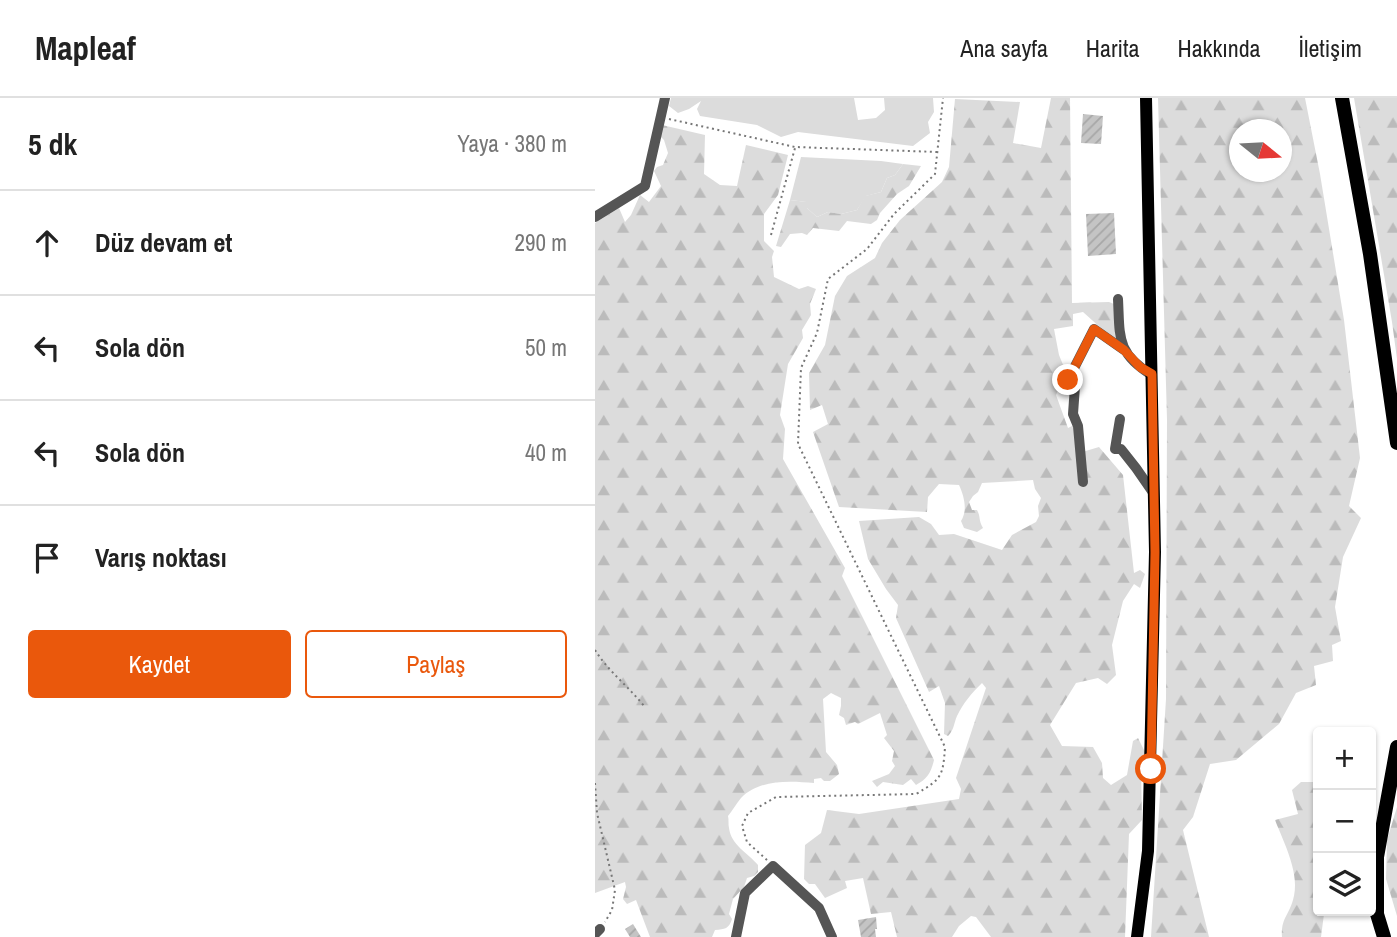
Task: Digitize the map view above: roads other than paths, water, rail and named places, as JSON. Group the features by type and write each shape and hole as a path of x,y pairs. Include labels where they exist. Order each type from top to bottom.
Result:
{"highway":[{"path":"1342,98 1370,254 1397,443"},
{"path":"1384,937 1377,914 1377,857 1397,747"}],"main road":[{"path":"1137,937 1149,851 1154,637 1154,495 1146,98"}],"street":[{"path":"595,217 645,187 665,98"},
{"path":"1118,299 1121,343 1124,350"},
{"path":"1083,482 1078,426 1073,414 1075,386 1068,380 1094,329 1152,374"},
{"path":"1120,419 1115,449 1121,449 1154,495"},
{"path":"736,937 745,893 773,866 819,908 832,937"}]}
